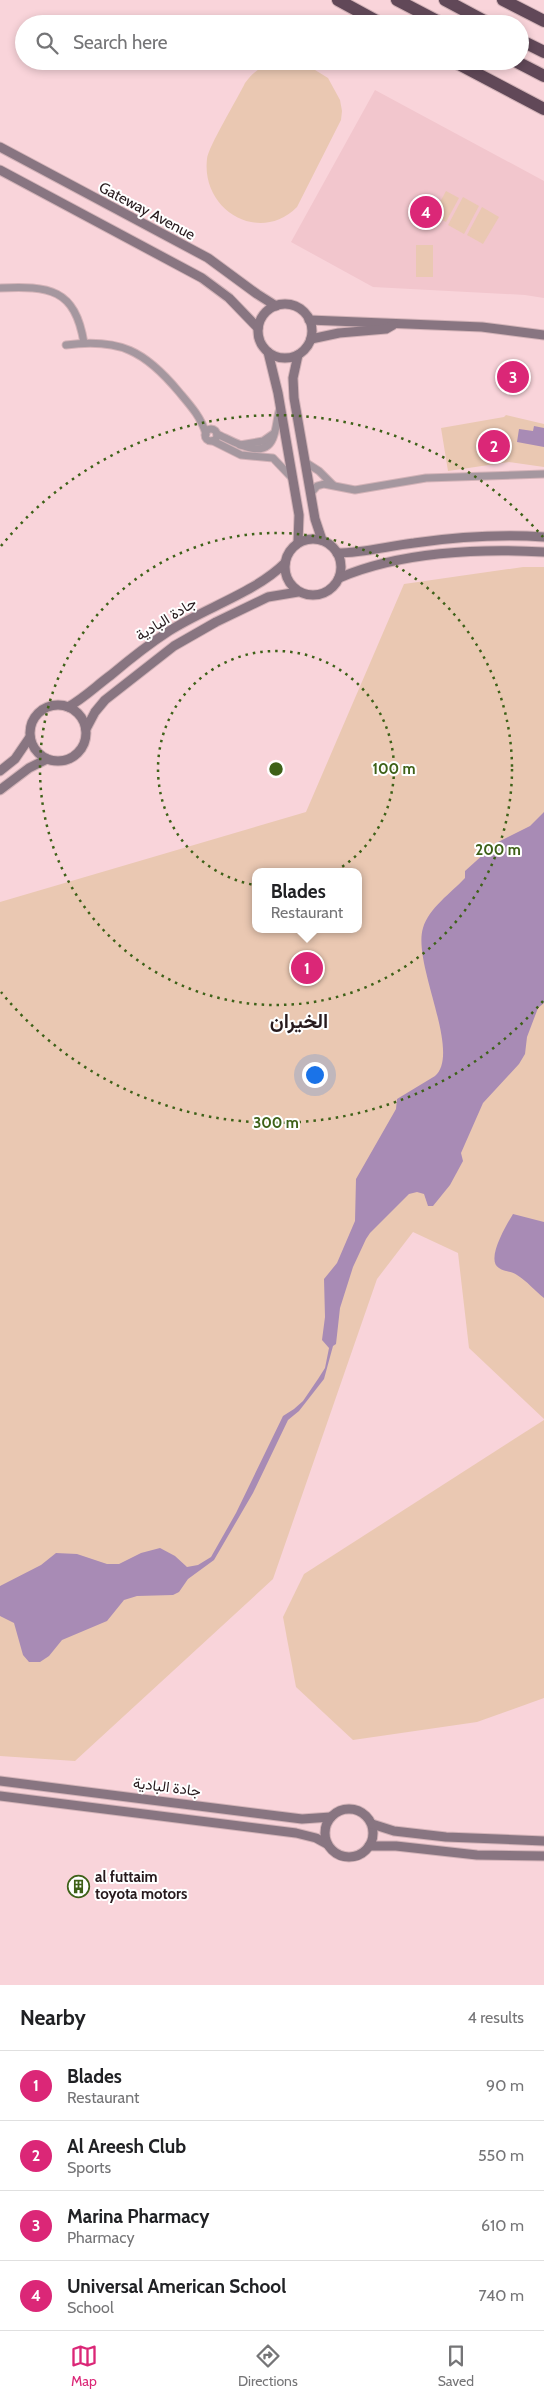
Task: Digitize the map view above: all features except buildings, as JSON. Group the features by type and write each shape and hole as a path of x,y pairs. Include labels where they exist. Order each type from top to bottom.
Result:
{"highway":[{"path":"338,0 366,15"},
{"path":"397,0 426,15"},
{"path":"445,0 479,15"},
{"path":"503,0 544,21"},
{"path":"458,6 474,15"},
{"path":"529,36 544,42"},
{"path":"529,44 544,52"},
{"path":"529,69 544,77"},
{"path":"470,70 544,111"}],"street":[{"name":"Gateway Avenue","path":"0,147 208,258 276,306"},
{"path":"0,170 202,278 233,302 258,328"},
{"path":"0,288 37,287 58,294 69,304 78,317 84,343"},
{"path":"268,352 286,358 298,355 304,351 311,339 309,320 299,308 284,304 276,306 264,314 258,328 260,342 268,352 280,408 299,520 298,543"},
{"path":"309,320 385,322 393,325 482,327 544,335"},
{"path":"311,339 339,333 386,329 393,325"},
{"path":"66,345 84,343 117,345 143,357 162,372 196,413 215,432 251,449 265,447 271,441 280,408"},
{"path":"298,355 293,388 305,462 322,540"},
{"path":"196,413 207,439 244,456 273,458 292,478"},
{"path":"206,434 208,431 215,432"},
{"path":"213,441 216,439 215,432"},
{"path":"305,462 319,471 333,486"},
{"path":"311,493 322,484 355,490 426,478 544,474"},
{"path":"338,553 361,553 410,543 470,537 544,537"},
{"path":"310,539 322,540 332,546 338,553 342,568 340,578 335,586 324,594 311,596 298,592 286,576 285,563 289,552 298,543 310,539"},
{"path":"340,578 371,566 406,560 469,552 544,552"},
{"name":"جادة البادية","path":"68,707 84,698 133,657 170,631 209,608 265,580 285,563"},
{"name":"جادة البادية","path":"86,729 105,700 174,646 216,622 268,597 298,592"},
{"path":"0,771 15,759 30,737 34,719 42,710 55,705 68,707 79,714 86,729 84,746 75,756 62,761 47,760 29,768 0,790"},
{"path":"30,737 34,748 47,760"},
{"name":"جادة البادية","path":"0,1780 302,1818 331,1817"},
{"name":"جادة البادية","path":"0,1796 296,1833 316,1838 327,1844"},
{"path":"351,1808 365,1815 372,1824 373,1835 369,1846 357,1856 345,1856 334,1852 327,1844 325,1830 331,1817 341,1810 351,1808"},
{"path":"372,1824 394,1830 446,1837 544,1841"},
{"path":"369,1846 396,1846 477,1856 544,1856"}],"shaded area":[{"path":"258,70 315,70 328,78 340,100 342,111 341,120 297,207 282,218 266,223 250,222 235,216 223,207 213,193 208,177 207,159 209,153 245,83"},
{"path":"375,90 544,181 544,298 525,295 373,287 291,242"},
{"path":"446,191 459,198 446,222 433,215"},
{"path":"463,197 479,206 464,234 448,225"},
{"path":"482,207 499,217 483,244 467,235"},
{"path":"416,245 433,245 433,277 416,277"},
{"path":"506,415 544,424 544,467 509,462 448,471 441,428 504,417"},
{"path":"534,426 544,428 544,447 517,442 519,429 533,431"},
{"path":"523,567 544,567 544,1419 469,1348 458,1253 413,1232 377,1279 273,1579 75,1761 0,1756 0,902 306,812 404,584"},
{"path":"544,812 544,1003 538,1008 527,1037 525,1054 519,1064 483,1103 461,1153 463,1161 450,1185 433,1206 428,1206 424,1194 417,1192 409,1194 366,1239 353,1267 340,1308 336,1344 333,1346 324,1379 299,1411 288,1420 253,1493 214,1560 188,1579 179,1592 173,1595 137,1596 124,1600 107,1621 62,1640 49,1656 40,1662 29,1662 23,1655 14,1623 0,1616 0,1586 41,1565 56,1553 77,1554 107,1564 119,1564 141,1553 160,1548 175,1556 187,1567 198,1565 211,1557 236,1513 283,1416 303,1401 325,1368 329,1348 322,1340 325,1317 324,1279 337,1263 355,1221 356,1179 396,1109 397,1099 435,1076 442,1064 443,1048 440,1028 421,944 426,921 435,907 465,878 465,871 496,843 530,826"},
{"path":"513,1214 544,1222 544,1298 521,1277 499,1268 495,1264 494,1258 498,1242"},
{"path":"544,1420 544,1698 477,1722 353,1740 296,1687 283,1617 304,1574"}],"place":[{"name":"Universal American School","path":"426,212"},
{"name":"Marina Pharmacy","path":"513,377"},
{"name":"Al Areesh Club","path":"494,446"},
{"name":"Blades","path":"307,968"},
{"name":"al futtaim toyota motors","path":"79,1886"}],"district":[{"name":"الخيران","path":"299,1021"}]}
